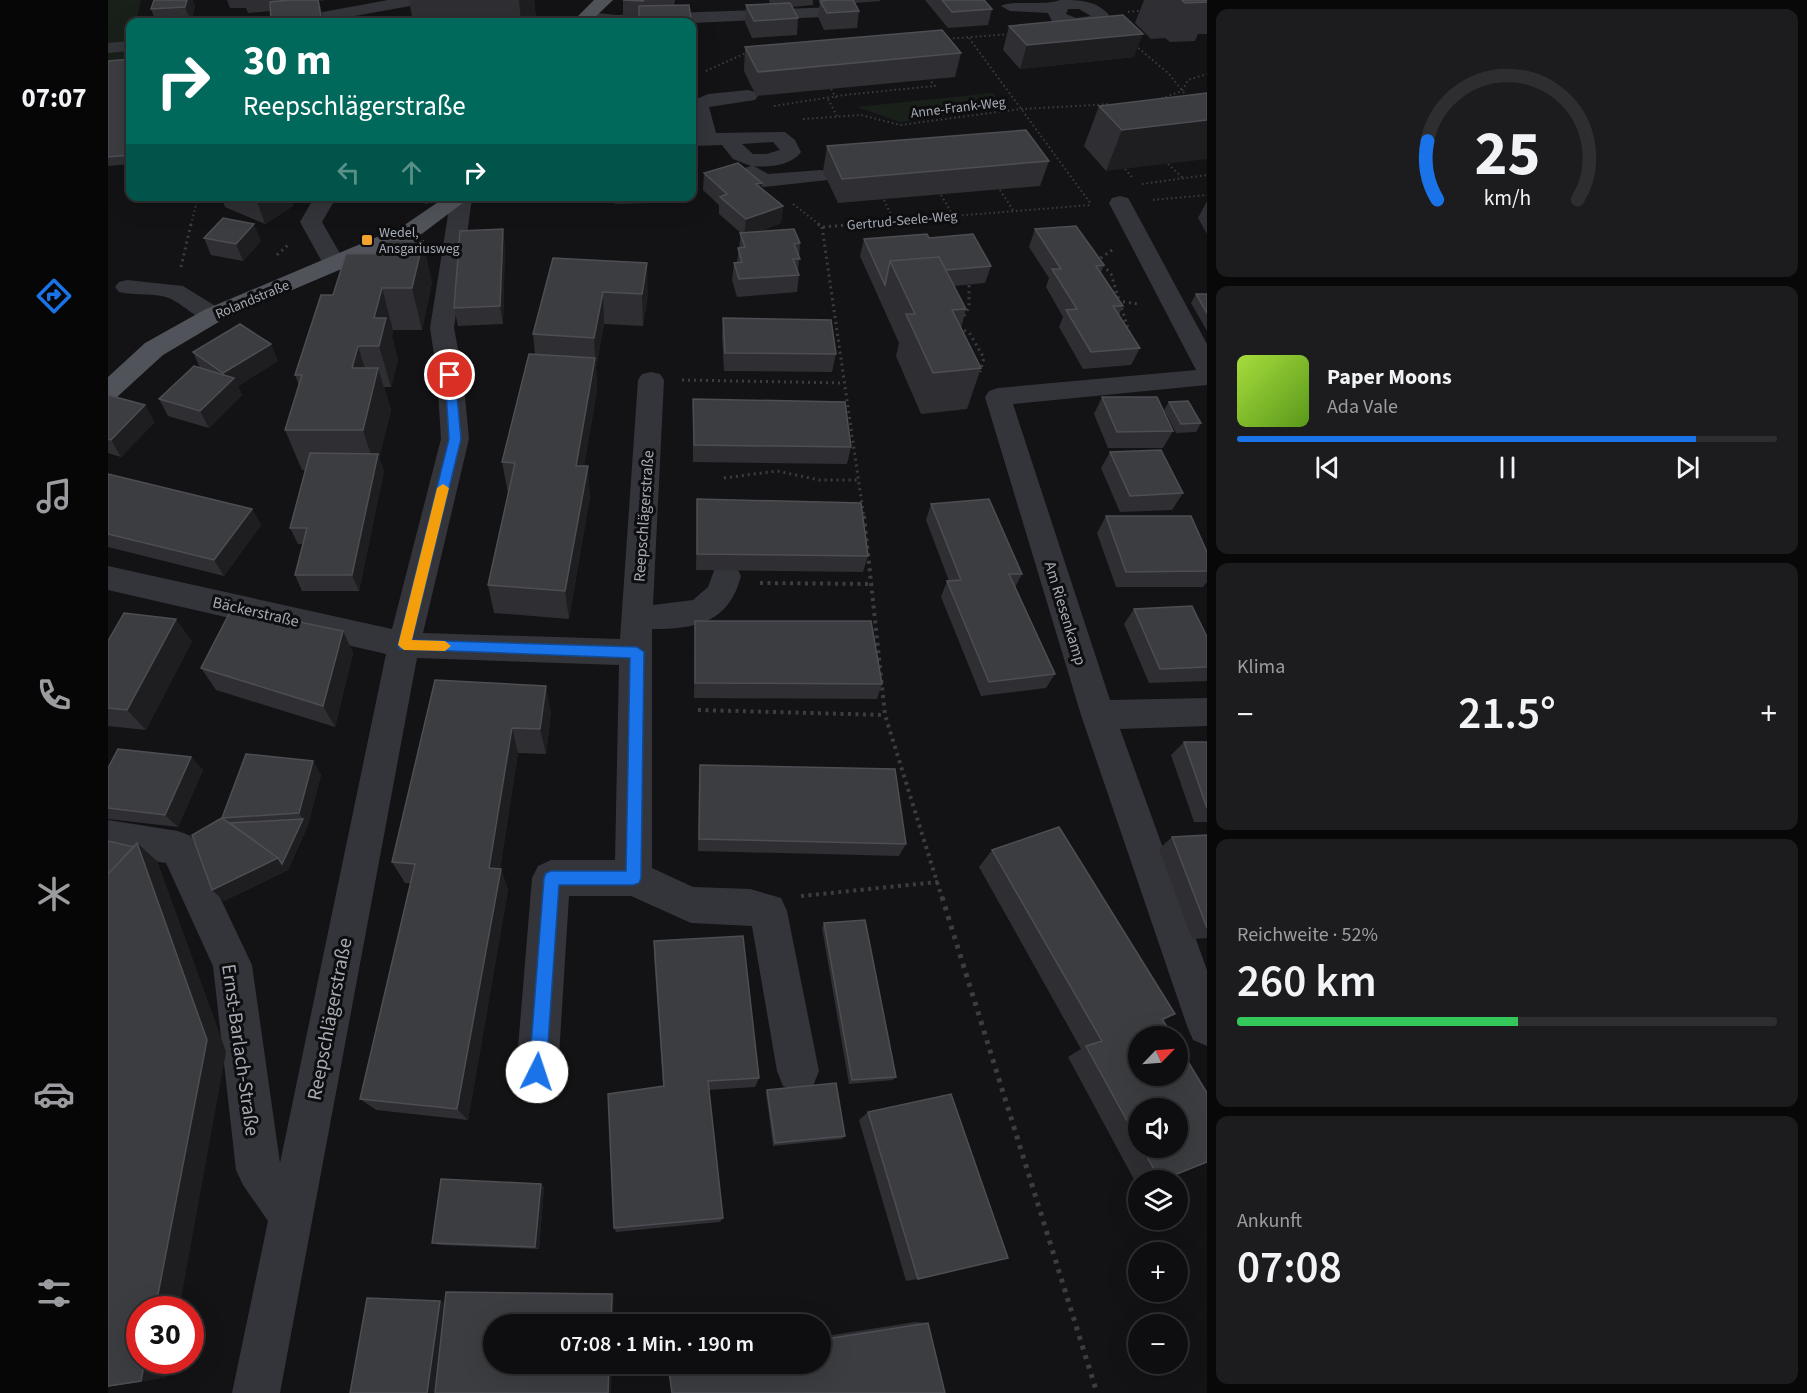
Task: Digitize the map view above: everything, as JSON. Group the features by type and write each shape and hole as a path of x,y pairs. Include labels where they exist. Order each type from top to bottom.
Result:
{"main road":[{"path":"585,18 604,0"},
{"name":"Rolandstraße","path":"108,391 154,349 213,315 411,231 455,201"}],"street":[{"path":"321,18 374,10 416,0"},
{"path":"1006,3 1056,8 1065,4 1113,0"},
{"path":"1006,3 1022,30"},
{"path":"1056,8 1058,17 1075,22 1097,20 1100,15 1094,9 1081,4"},
{"path":"672,18 838,12"},
{"path":"108,48 126,46"},
{"path":"748,96 708,100 699,105 700,140 734,147 748,169 764,181 821,176"},
{"path":"323,201 314,213 311,222 334,264"},
{"name":"Reepschlägerstraße","path":"256,1393 404,645 455,439 450,375 442,328 460,201"},
{"path":"1120,203 1207,367"},
{"path":"127,287 175,291 213,315"},
{"name":"Am Riesenkamp","path":"1207,377 998,397 1098,715 1207,1026"},
{"name":"Reepschlägerstraße","path":"633,878 637,617 651,380"},
{"path":"637,617 678,617 706,609 724,592 726,576"},
{"name":"Bäckerstraße","path":"108,578 404,645"},
{"path":"404,645 637,652"},
{"path":"1098,715 1207,712"},
{"name":"Ernst-Barlach-Straße","path":"108,837 178,849 232,965 258,1170 290,1214"},
{"path":"537,1072 551,878 633,878 692,905 750,907 768,911 798,1071"}],"path":[{"path":"1100,15 1150,9"},
{"path":"1100,15 1169,74 1190,100"},
{"path":"944,39 1006,34 1022,30"},
{"path":"1006,34 1013,41"},
{"path":"968,38 1021,110"},
{"path":"696,76 749,52"},
{"path":"1150,102 1182,91 1188,80 1207,74"},
{"path":"767,107 844,95 935,86 930,80"},
{"path":"887,84 891,90"},
{"path":"831,89 836,98"},
{"path":"696,93 699,105"},
{"path":"828,99 837,116"},
{"name":"Anne-Frank-Weg","path":"802,119 861,115 900,125 1021,110 1114,104"},
{"name":"Gertrud-Seele-Weg","path":"822,227 1092,205 1021,110"},
{"path":"1168,164 1183,178"},
{"path":"1139,184 1207,175"},
{"path":"764,181 822,227 843,382 860,480 885,715 1097,1393"},
{"path":"1000,190 1013,210"},
{"path":"941,195 953,215"},
{"path":"884,200 894,220"},
{"path":"175,291 197,201"},
{"path":"1091,262 1098,260 1113,249 1142,246"},
{"path":"1098,260 1111,274 1131,337 1125,341"},
{"path":"963,317 969,307 969,284"},
{"path":"1110,302 1119,301"},
{"path":"960,302 969,307"},
{"path":"954,324 970,334 984,358 980,374 970,375"},
{"path":"651,380 843,382"},
{"path":"724,478 777,471 819,480 860,480"},
{"path":"698,710 885,715"},
{"path":"768,911 805,894 938,882"}],"shaded area":[{"path":"108,0 141,0 137,18 126,18 126,68 108,70"},
{"path":"993,93 1003,108 900,122 857,107"}],"building":[{"path":"154,0 187,0 185,7 151,9"},
{"path":"318,0 321,18 271,18 270,2"},
{"path":"853,0 859,11 827,13 820,1"},
{"path":"942,0 984,0 992,9 952,12"},
{"path":"1182,0 1207,0 1207,2 1185,3"},
{"path":"790,3 798,18 754,21 746,5"},
{"path":"689,5 691,18 639,18 639,6"},
{"path":"1123,15 1143,34 1027,45 1009,26"},
{"path":"942,30 961,53 758,72 745,47"},
{"path":"126,59 126,155 108,157 108,61"},
{"path":"1207,93 1207,120 1122,130 1099,106"},
{"path":"1026,130 1049,161 842,179 827,146"},
{"path":"738,163 762,183 756,184 783,206 746,219 720,197 727,194 704,173"},
{"path":"223,218 254,224 236,244 204,238"},
{"path":"1076,226 1104,265 1096,266 1123,306 1113,306 1140,348 1091,352 1066,310 1077,309 1052,269 1061,269 1035,229"},
{"path":"503,229 500,306 454,308 460,231"},
{"path":"794,229 800,243 794,244 800,259 793,259 799,275 739,279 734,263 742,262 738,248 745,247 740,233"},
{"path":"927,234 929,238 973,234 991,266 946,270 939,257 890,261 885,285 864,239"},
{"path":"386,240 423,241 412,288 382,288 374,318 386,318 379,346 358,346 352,368 378,368 363,430 285,430 302,375 295,375 321,295 333,295 346,254 382,254"},
{"path":"939,257 966,309 952,310 981,368 933,373 906,314 915,314 890,261"},
{"path":"553,258 647,263 642,294 603,292 594,338 533,334"},
{"path":"1196,294 1207,294 1207,313"},
{"path":"723,318 831,320 836,354 725,353"},
{"path":"240,324 271,344 223,373 193,352"},
{"path":"529,354 595,358 576,466 588,466 565,591 488,585 515,463 502,462"},
{"path":"194,366 234,378 200,411 159,399"},
{"path":"108,395 145,405 111,440 108,439"},
{"path":"1102,397 1157,397 1173,431 1117,432"},
{"path":"693,399 845,402 851,447 694,445"},
{"path":"1188,401 1201,423 1181,424 1169,402"},
{"path":"1161,450 1183,493 1130,496 1110,452"},
{"path":"310,453 378,454 352,575 295,575 307,528 290,528"},
{"path":"108,474 252,509 214,560 108,534"},
{"path":"697,499 861,503 868,556 697,554"},
{"path":"989,499 1022,574 1009,574 1055,674 989,682 947,581 961,580 931,504"},
{"path":"1106,516 1191,516 1207,552 1207,571 1126,572"},
{"path":"1192,606 1207,637 1207,667 1160,669 1134,609"},
{"path":"232,608 343,631 323,706 201,668"},
{"path":"124,613 176,619 127,710 108,708 108,641"},
{"path":"695,621 871,621 882,684 695,683"},
{"path":"435,680 546,686 540,729 512,728 489,868 501,869 457,1109 360,1099 415,864 392,862"},
{"path":"1184,742 1207,742 1207,808"},
{"path":"118,749 191,757 165,815 108,808 108,768"},
{"path":"246,754 313,761 299,813 222,818"},
{"path":"700,765 895,769 906,844 699,839"},
{"path":"222,818 278,858 212,890 192,835"},
{"path":"303,819 282,864 278,858 230,823"},
{"path":"1059,827 1175,1014 1162,1019 1167,1026 1128,1026 1128,1086 1188,1086 1188,1062 1207,1093 1207,1162 1187,1170 1154,1170 1148,1158 1188,1158 1188,1098 1128,1098 1128,1123 1086,1046 1102,1041 992,850"},
{"path":"1207,835 1207,928 1172,837"},
{"path":"108,841 134,847 108,874"},
{"path":"137,843 207,1040 158,1296 126,1296 126,1374 142,1374 141,1381 108,1386 108,874"},
{"path":"865,920 896,1077 852,1080 824,923"},
{"path":"743,936 759,1078 708,1081 723,1218 614,1228 608,1094 664,1086 654,941"},
{"path":"836,1083 845,1136 775,1143 767,1090"},
{"path":"951,1094 1008,1258 918,1279 868,1112"},
{"path":"441,1179 541,1184 535,1247 432,1243"},
{"path":"446,1292 612,1294 611,1314 483,1314 483,1374 609,1374 608,1393 435,1393"},
{"path":"367,1298 440,1301 427,1393 350,1393"},
{"path":"928,1323 945,1393 672,1393 669,1374 831,1374 831,1338"}],"slow traffic":[{"path":"443,488 404,645 445,646"}],"place":[{"name":"Wedel, Ansgariusweg","path":"367,240"}],"route":[{"path":"450,375 455,439 404,645 637,652 633,878 551,878 537,1072"}]}
